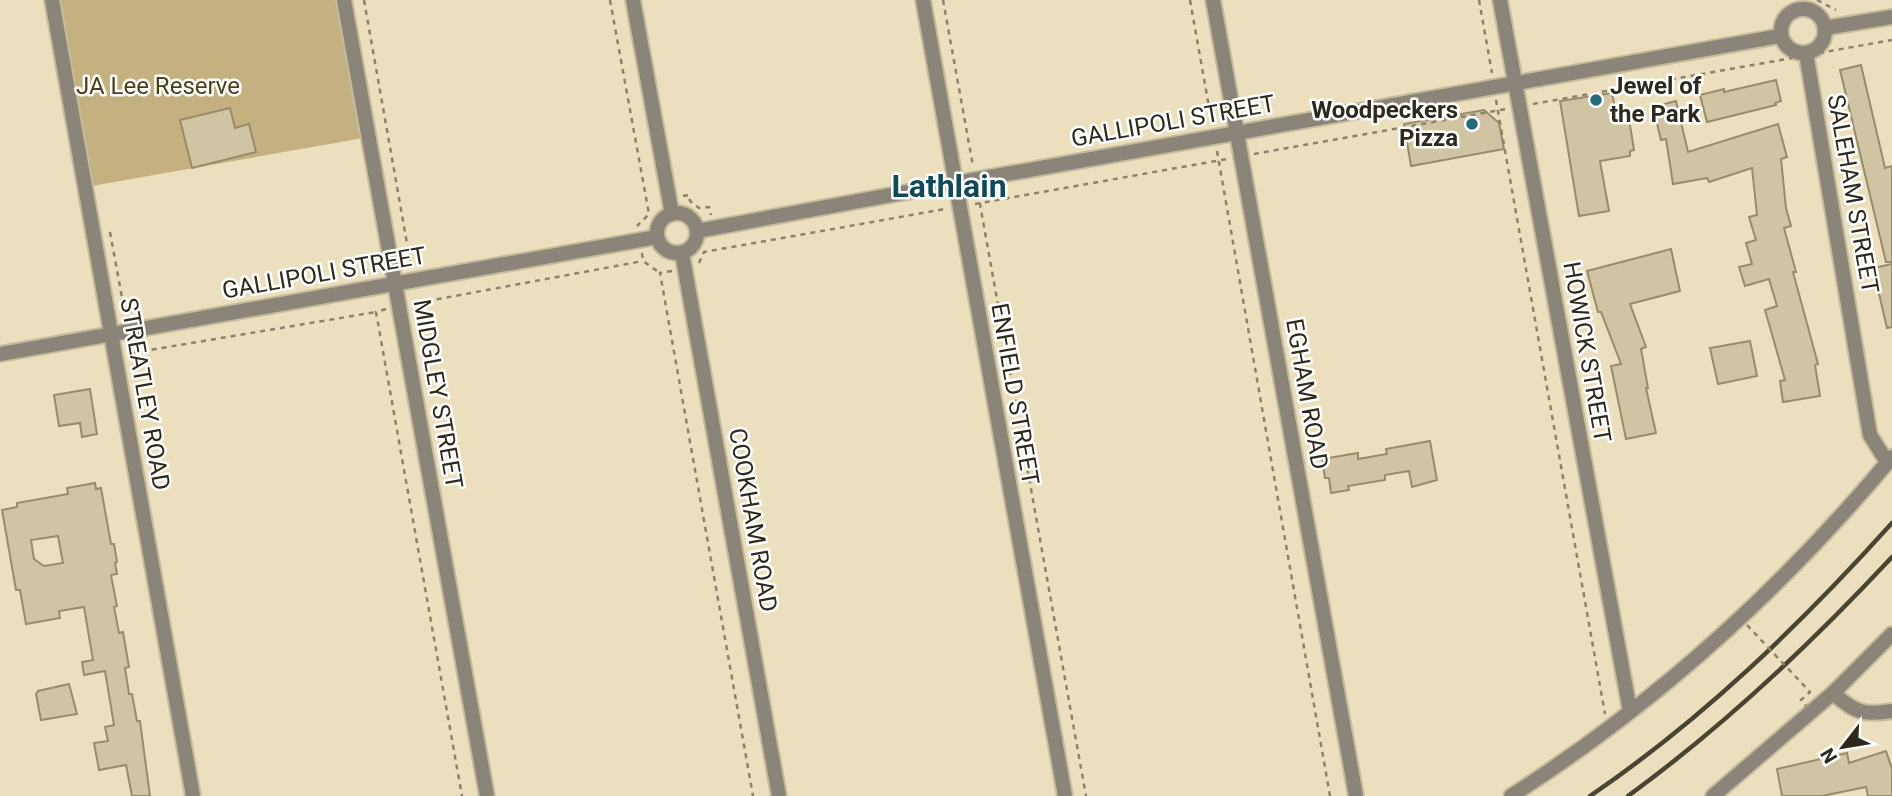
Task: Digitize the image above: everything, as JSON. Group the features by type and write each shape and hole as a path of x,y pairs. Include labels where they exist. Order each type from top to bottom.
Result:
{"street":[{"name":"STREATLEY ROAD","path":"52,0 193,796"},
{"name":"MIDGLEY STREET","path":"344,0 487,796"},
{"path":"634,0 672,214"},
{"name":"ENFIELD STREET","path":"923,0 1065,796"},
{"name":"EGHAM ROAD","path":"1213,0 1356,796"},
{"name":"HOWICK STREET","path":"1500,0 1630,711"},
{"path":"1797,4 1816,12 1825,28 1821,44 1806,54 1790,49 1780,36 1783,18 1797,4"},
{"path":"1825,28 1892,17"},
{"name":"GALLIPOLI STREET","path":"697,232 975,179 1780,36"},
{"name":"SALEHAM STREET","path":"1806,54 1870,435 1890,460"},
{"path":"672,214 686,215 697,232 695,243 682,253 664,248 657,237 659,225 666,216 672,214"},
{"name":"GALLIPOLI STREET","path":"0,355 657,237"},
{"name":"COOKHAM ROAD","path":"682,253 779,796"},
{"path":"1511,796 1630,711 1741,619 1839,520 1890,460"},
{"path":"1713,796 1833,693 1892,634"},
{"path":"1833,693 1857,712 1892,712"}],"path":[{"path":"610,0 649,214 636,225 643,261 660,273 697,267 704,252 1892,40"},
{"path":"943,0 1086,796"},
{"path":"1190,0 1330,796"},
{"path":"1479,0 1606,717"},
{"path":"646,201 689,195 690,201 699,208 709,207 714,228"},
{"path":"109,226 122,303 134,314"},
{"path":"417,303 643,261"},
{"path":"660,273 753,796"},
{"path":"132,353 376,312"},
{"path":"1747,625 1810,692 1801,700 1807,706"}],"green space":[{"name":"JA Lee Reserve","path":"52,0 344,0 369,137 86,187"}],"building":[{"path":"1861,65 1885,168 1892,166 1892,262 1886,262 1840,70"},
{"path":"1776,80 1781,101 1775,103 1776,105 1707,122 1700,95"},
{"path":"1612,93 1616,114 1624,113 1629,119 1634,150 1630,151 1630,156 1600,161 1609,211 1579,216 1560,101"},
{"path":"1676,101 1688,152 1778,124 1787,157 1781,159 1786,208 1791,226 1784,228 1818,364 1815,365 1820,396 1783,402 1780,381 1785,380 1765,310 1777,306 1769,279 1745,286 1739,267 1752,264 1746,243 1756,240 1749,217 1757,215 1752,168 1709,182 1707,178 1673,184 1666,139 1661,140 1653,107"},
{"path":"230,108 235,128 249,124 256,152 192,168 180,120"},
{"path":"1484,110 1499,123 1504,149 1411,166 1404,124"},
{"path":"1671,249 1680,291 1630,304 1646,347 1641,349 1656,433 1626,439 1611,366 1621,364 1601,312 1598,312 1587,271"},
{"path":"1892,264 1892,327 1887,328 1873,268"},
{"path":"1750,341 1757,376 1718,384 1710,348"},
{"path":"90,389 97,434 82,437 80,423 59,426 54,395"},
{"path":"1430,441 1437,480 1412,487 1409,471 1385,475 1385,480 1348,486 1349,490 1331,493 1322,459 1358,453 1358,459 1387,454 1386,449"},
{"path":"95,483 96,489 101,488 117,562 117,574 111,575 117,606 114,607 119,633 123,632 129,667 125,668 129,694 132,694 137,721 140,721 150,796 132,796 126,765 99,770 94,743 108,741 105,727 114,725 105,671 84,675 82,662 93,660 84,607 59,611 60,618 26,624 20,590 16,590 2,510 17,507 17,503 68,494 67,488","holes":["58,536 63,563 44,566 34,559 31,540"]},
{"path":"69,684 77,714 41,720 36,694 38,691"},
{"path":"1886,751 1892,769 1892,796 1868,796 1866,787 1822,796 1782,796 1777,769 1847,753 1849,763"}],"railway":[{"path":"1590,796 1672,735 1749,669 1822,598 1892,523"},
{"path":"1628,796 1766,683 1892,557"}],"place":[{"name":"Jewel of the Park","path":"1596,100"},
{"name":"Woodpeckers Pizza","path":"1472,124"}],"district":[{"name":"Lathlain","path":"949,186"}]}
